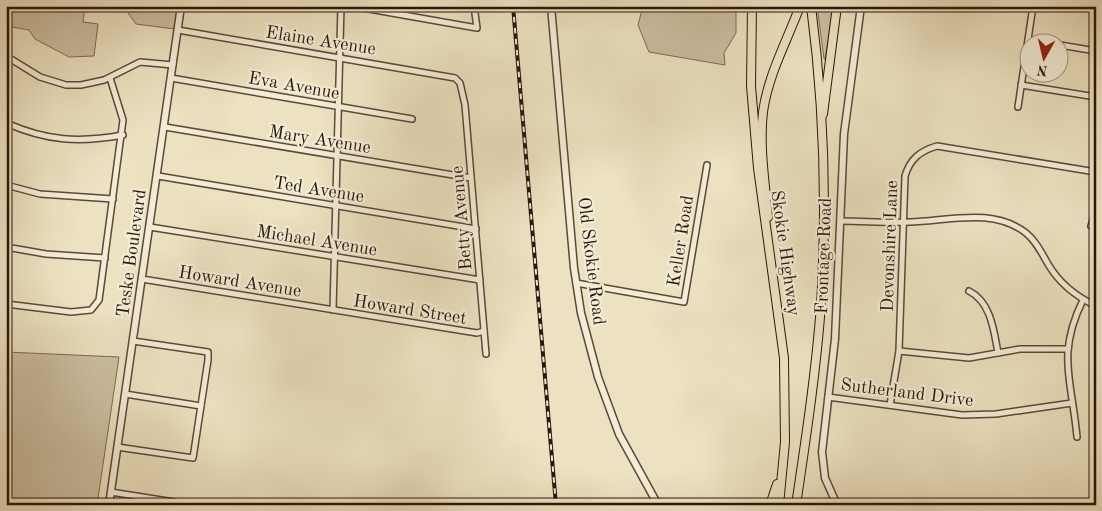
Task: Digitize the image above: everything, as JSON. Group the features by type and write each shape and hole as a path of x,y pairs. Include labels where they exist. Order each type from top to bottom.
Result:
{"main road":[{"path":"747,6 747,42 751,86"},
{"name":"Skokie Highway","path":"752,6 751,86 758,168 782,337 786,416 779,505"},
{"path":"769,239 762,136 763,113 772,76 800,6"},
{"name":"Skokie Highway","path":"796,505 812,398 821,306 824,213 822,123 811,6"},
{"path":"822,123 837,6"},
{"path":"770,505 777,488 782,431 786,416"}],"street":[{"name":"Teske Boulevard","path":"109,505 158,176 181,6"},
{"path":"333,310 341,6"},
{"path":"352,6 477,28 474,6"},
{"name":"Old Skokie Road","path":"551,6 576,283 589,348 601,386 628,453 658,505"},
{"name":"Frontage Road","path":"837,505 828,487 823,468 824,430 835,339 844,134 861,6"},
{"path":"1029,32 1033,6"},
{"name":"Elaine Avenue","path":"178,30 446,74 458,81"},
{"path":"1070,47 1096,52"},
{"path":"6,56 40,77 66,84 92,83 110,78 140,62 173,65"},
{"path":"6,304 72,312 91,310 99,300 122,135 121,108 110,78"},
{"name":"Eva Avenue","path":"171,78 412,119"},
{"name":"Betty Avenue","path":"458,81 465,105 486,354"},
{"path":"1018,107 1021,82"},
{"path":"1021,85 1096,97"},
{"path":"6,123 39,136 56,139 88,140 122,135"},
{"name":"Mary Avenue","path":"165,127 471,178"},
{"name":"Devonshire Lane","path":"890,405 899,351 905,176 908,167 918,154 937,146 1096,172"},
{"name":"Keller Road","path":"576,283 684,302 707,165"},
{"name":"Ted Avenue","path":"158,176 476,229"},
{"path":"6,185 40,194 113,199"},
{"path":"1091,226 1096,211"},
{"path":"841,221 904,222 987,217 1013,224 1036,243 1060,281 1083,300 1096,306"},
{"name":"Michael Avenue","path":"150,227 480,280"},
{"path":"6,247 46,254 105,258"},
{"name":"Howard Avenue","path":"142,279 333,310"},
{"path":"969,291 979,298 986,309 998,353"},
{"path":"1077,437 1066,349 1073,319 1083,300"},
{"name":"Howard Street","path":"333,310 477,333 484,332"},
{"path":"118,448 193,458 201,406 208,352 133,341"},
{"path":"899,351 969,358 1042,348 1066,349"},
{"path":"125,394 201,406"},
{"name":"Sutherland Drive","path":"828,397 943,414 977,415 1072,403"},
{"path":"111,492 174,502"}],"shaded area":[{"path":"6,6 85,6 83,22 98,24 94,56 69,57 35,39 29,30 6,26"},
{"path":"123,6 178,6 175,29 136,24"},
{"path":"643,6 736,6 736,33 724,53 725,65 649,52 638,25"},
{"path":"817,6 834,6 825,59 824,59"},
{"path":"6,352 119,357 97,505 6,505"}],"railway":[{"path":"513,6 556,505"}]}
